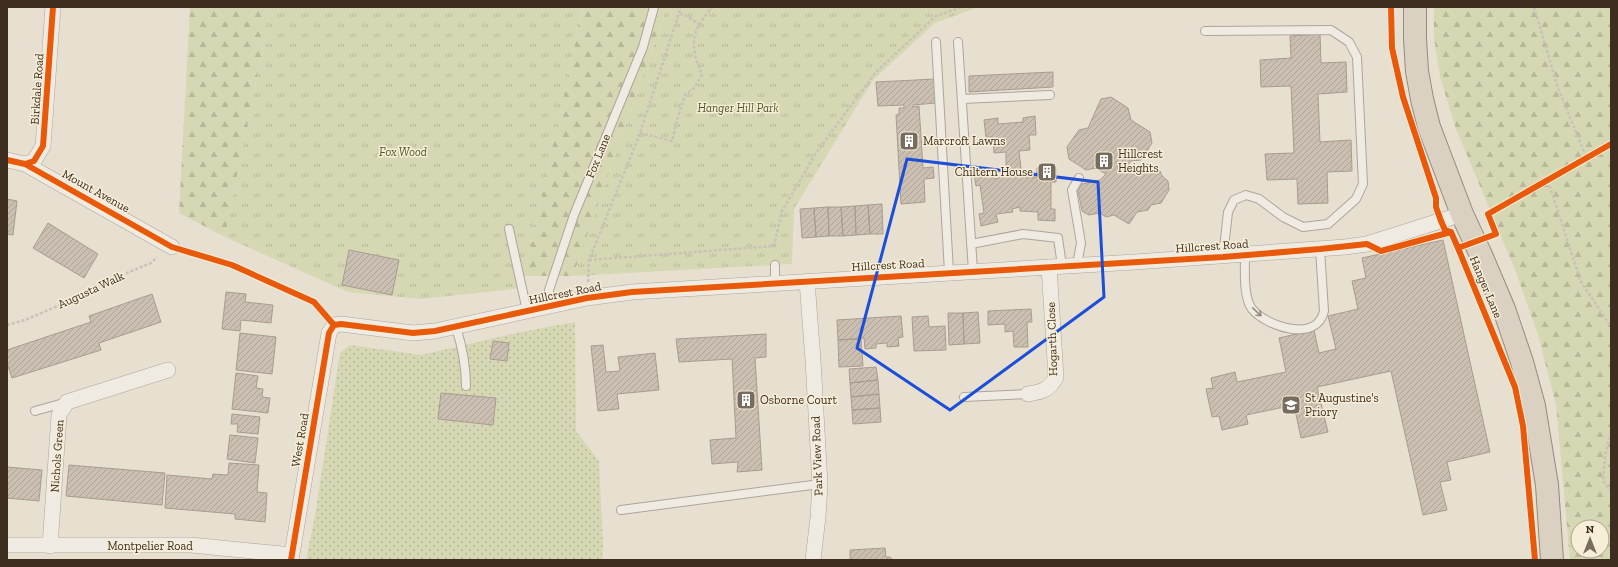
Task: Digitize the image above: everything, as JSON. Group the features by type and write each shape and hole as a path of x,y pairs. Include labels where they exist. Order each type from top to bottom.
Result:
{"highway":[{"name":"Hanger Lane","path":"1414,7 1415,47 1422,99 1429,127 1462,214 1504,309 1522,362 1534,406 1547,485 1552,560"}],"street":[{"name":"Birkdale Road","path":"25,164 34,161 43,146 53,7"},
{"name":"Mount Avenue","path":"7,160 25,164 169,246"},
{"name":"Hillcrest Road","path":"334,325 342,324 413,333 456,327 587,298 632,292 949,272 1223,257 1320,249 1367,244 1462,214"},
{"name":"Hogarth Close","path":"1028,394 1046,390 1052,385 1056,377 1055,266"},
{"name":"Park View Road","path":"807,281 820,484 813,560"},
{"name":"West Road","path":"291,557 329,333 334,325"},
{"path":"67,402 168,370"},
{"name":"Nichols Green","path":"50,546 59,415 67,402"},
{"name":"Montpelier Road","path":"7,545 50,546 75,553 191,545 291,557"}],"lane":[{"name":"Fox Lane","path":"549,306 549,290 574,215 643,47 654,7"},
{"path":"1204,31 1331,30 1349,42 1357,57 1363,184 1356,199 1328,224 1303,227 1283,217 1259,199 1246,195 1234,200 1228,212 1223,257"},
{"path":"936,42 949,272"},
{"path":"958,42 973,271"},
{"path":"962,99 1050,95"},
{"path":"1077,265 1082,243 1072,190 1079,178"},
{"path":"509,229 527,311"},
{"path":"971,244 1023,234 1058,238 1055,266"},
{"path":"1245,255 1247,295 1252,309 1268,321 1278,326 1291,329 1302,329 1317,323 1322,318 1324,311 1320,249"},
{"path":"775,265 775,283"},
{"path":"456,327 462,346 466,371 466,386"},
{"path":"964,397 1028,394"},
{"path":"35,411 67,402"},
{"path":"621,510 820,484"}],"path":[{"path":"587,298 589,260 640,133 682,7"},
{"path":"640,133 672,141 685,95 694,88 702,75 694,53 694,38 700,25 712,7"},
{"path":"589,260 774,246 782,210 816,153 876,72 936,16 962,7"},
{"path":"1534,7 1558,88 1587,159"},
{"path":"680,14 685,15 700,25"},
{"path":"1580,163 1594,155"},
{"path":"1541,185 1554,177"},
{"path":"1548,181 1581,282 1611,327"},
{"path":"1611,432 1605,455 1603,481 1611,491"}],"highlighted area":[{"path":"907,159 1098,182 1104,297 950,410 857,348"}],"green space":[{"path":"190,7 271,7 225,237 179,213"},
{"name":"Fox Wood","path":"271,7 583,7 524,276 523,288 421,299 348,292 225,237"},
{"path":"583,7 667,7 573,276 524,276"},
{"name":"Hanger Hill Park","path":"667,7 979,7 935,23 873,80 794,209 792,264 573,276"},
{"path":"1434,7 1611,7 1611,560 1570,560 1556,405 1538,335 1516,272 1456,129 1440,77 1434,38"},
{"path":"575,322 576,431 599,461 603,544 602,560 306,560 315,516 340,353 350,345 421,355 521,332"}],"building":[{"path":"1320,34 1321,63 1346,62 1347,92 1318,94 1320,142 1351,140 1352,171 1327,172 1328,203 1298,204 1297,179 1267,180 1265,154 1294,153 1291,86 1261,87 1260,60 1291,58 1290,36"},
{"path":"1053,72 1053,87 969,92 969,76"},
{"name":"Marcroft Lawns","path":"935,79 936,103 913,105 913,107 919,106 923,168 933,167 934,178 924,179 925,202 901,204 896,115 899,114 899,108 904,108 904,105 878,106 876,82"},
{"name":"Hillcrest Heights","path":"1111,97 1128,108 1131,120 1150,132 1152,143 1141,160 1131,161 1125,169 1128,172 1134,171 1137,166 1150,164 1160,171 1162,176 1168,181 1169,190 1161,203 1151,205 1148,210 1137,212 1129,224 1114,215 1106,217 1100,213 1089,215 1082,211 1078,191 1082,184 1100,180 1106,174 1096,168 1086,170 1069,159 1067,147 1079,130 1088,128 1101,99"},
{"name":"Chiltern House","path":"1035,116 1036,135 1029,135 1030,150 1019,151 1022,177 1037,177 1037,168 1056,168 1056,182 1051,182 1051,209 1055,209 1055,221 1038,220 1038,212 1020,211 1020,207 1012,209 1013,212 996,214 998,222 981,226 979,214 984,213 980,185 976,186 974,174 991,171 994,179 1006,176 1006,152 994,153 993,137 986,137 984,120 998,118 998,124 1023,122 1023,118"},
{"path":"7,199 17,201 13,235 7,234"},
{"path":"882,204 883,234 870,234 868,205"},
{"path":"868,205 870,234 856,235 855,206"},
{"path":"855,206 856,235 843,236 841,207"},
{"path":"828,207 841,207 843,236 829,236"},
{"path":"828,207 829,236 816,237 814,208"},
{"path":"814,208 816,237 802,238 800,209"},
{"path":"48,223 98,254 84,278 33,248"},
{"path":"1443,240 1490,452 1447,462 1451,480 1440,482 1447,510 1423,515 1391,371 1317,387 1328,432 1301,438 1294,405 1246,415 1248,424 1222,430 1219,416 1212,417 1206,389 1213,388 1211,378 1235,372 1237,382 1286,372 1279,338 1314,330 1319,353 1336,349 1328,316 1358,309 1352,281 1366,278 1362,258"},
{"path":"349,250 399,260 392,295 342,285"},
{"path":"226,292 246,294 245,302 273,305 271,323 241,320 240,331 222,329"},
{"path":"152,294 161,322 99,343 101,350 12,378 7,363 7,350 91,322 89,316"},
{"path":"1031,309 1032,322 1027,322 1028,347 1014,347 1013,331 1005,332 1005,324 988,325 988,311"},
{"path":"978,312 980,343 964,344 963,313"},
{"path":"948,313 963,313 964,344 949,345"},
{"path":"901,316 903,337 898,338 899,346 887,347 887,343 876,344 876,348 865,349 864,338 838,340 837,320"},
{"path":"928,316 929,327 945,326 946,350 914,351 912,317"},
{"path":"240,333 276,337 272,374 236,370"},
{"name":"Osborne Court","path":"766,334 766,357 755,358 762,470 737,472 738,462 712,464 710,440 736,438 732,359 679,362 676,339"},
{"path":"861,339 863,366 839,367 838,340"},
{"path":"493,341 509,343 507,361 490,359"},
{"path":"603,345 606,372 620,371 618,357 655,353 659,390 617,394 619,409 598,411 591,346"},
{"path":"876,367 878,380 850,383 849,369"},
{"path":"236,373 258,376 256,388 263,389 262,397 270,398 268,413 232,409"},
{"path":"878,380 879,394 851,397 850,383"},
{"path":"441,393 496,398 493,425 438,419"},
{"path":"879,394 880,408 852,410 851,397"},
{"path":"880,408 881,422 853,424 852,410"},
{"path":"232,414 260,417 258,434 237,432 238,424 231,424"},
{"path":"230,435 258,438 255,463 227,459"},
{"path":"229,463 259,465 257,492 267,493 265,522 235,519 235,514 165,508 167,475 212,479 213,474 228,475"},
{"path":"69,465 165,473 162,505 66,496"},
{"path":"7,467 42,470 39,501 7,498"},
{"path":"885,548 886,557 890,557 893,560 850,560 850,550"}],"cycle path":[{"path":"25,164 34,161 43,146 53,7"},
{"path":"1391,7 1392,48 1403,97 1436,198 1436,207 1445,230 1451,232 1515,387 1523,426 1535,560"},
{"path":"1458,248 1496,234 1488,214 1611,144"},
{"path":"7,160 25,164 172,247 232,265 314,302 334,325"},
{"path":"334,325 341,324 413,333 435,331 587,298 632,292 1223,257 1367,244 1381,251 1451,232"},
{"path":"291,560 329,333 334,325"}],"place":[{"name":"Marcroft Lawns","path":"909,141"},
{"name":"Hillcrest Heights","path":"1104,161"},
{"name":"Chiltern House","path":"1047,172"},
{"name":"Osborne Court","path":"746,400"},
{"name":"St Augustine's Priory","path":"1291,405"}]}
